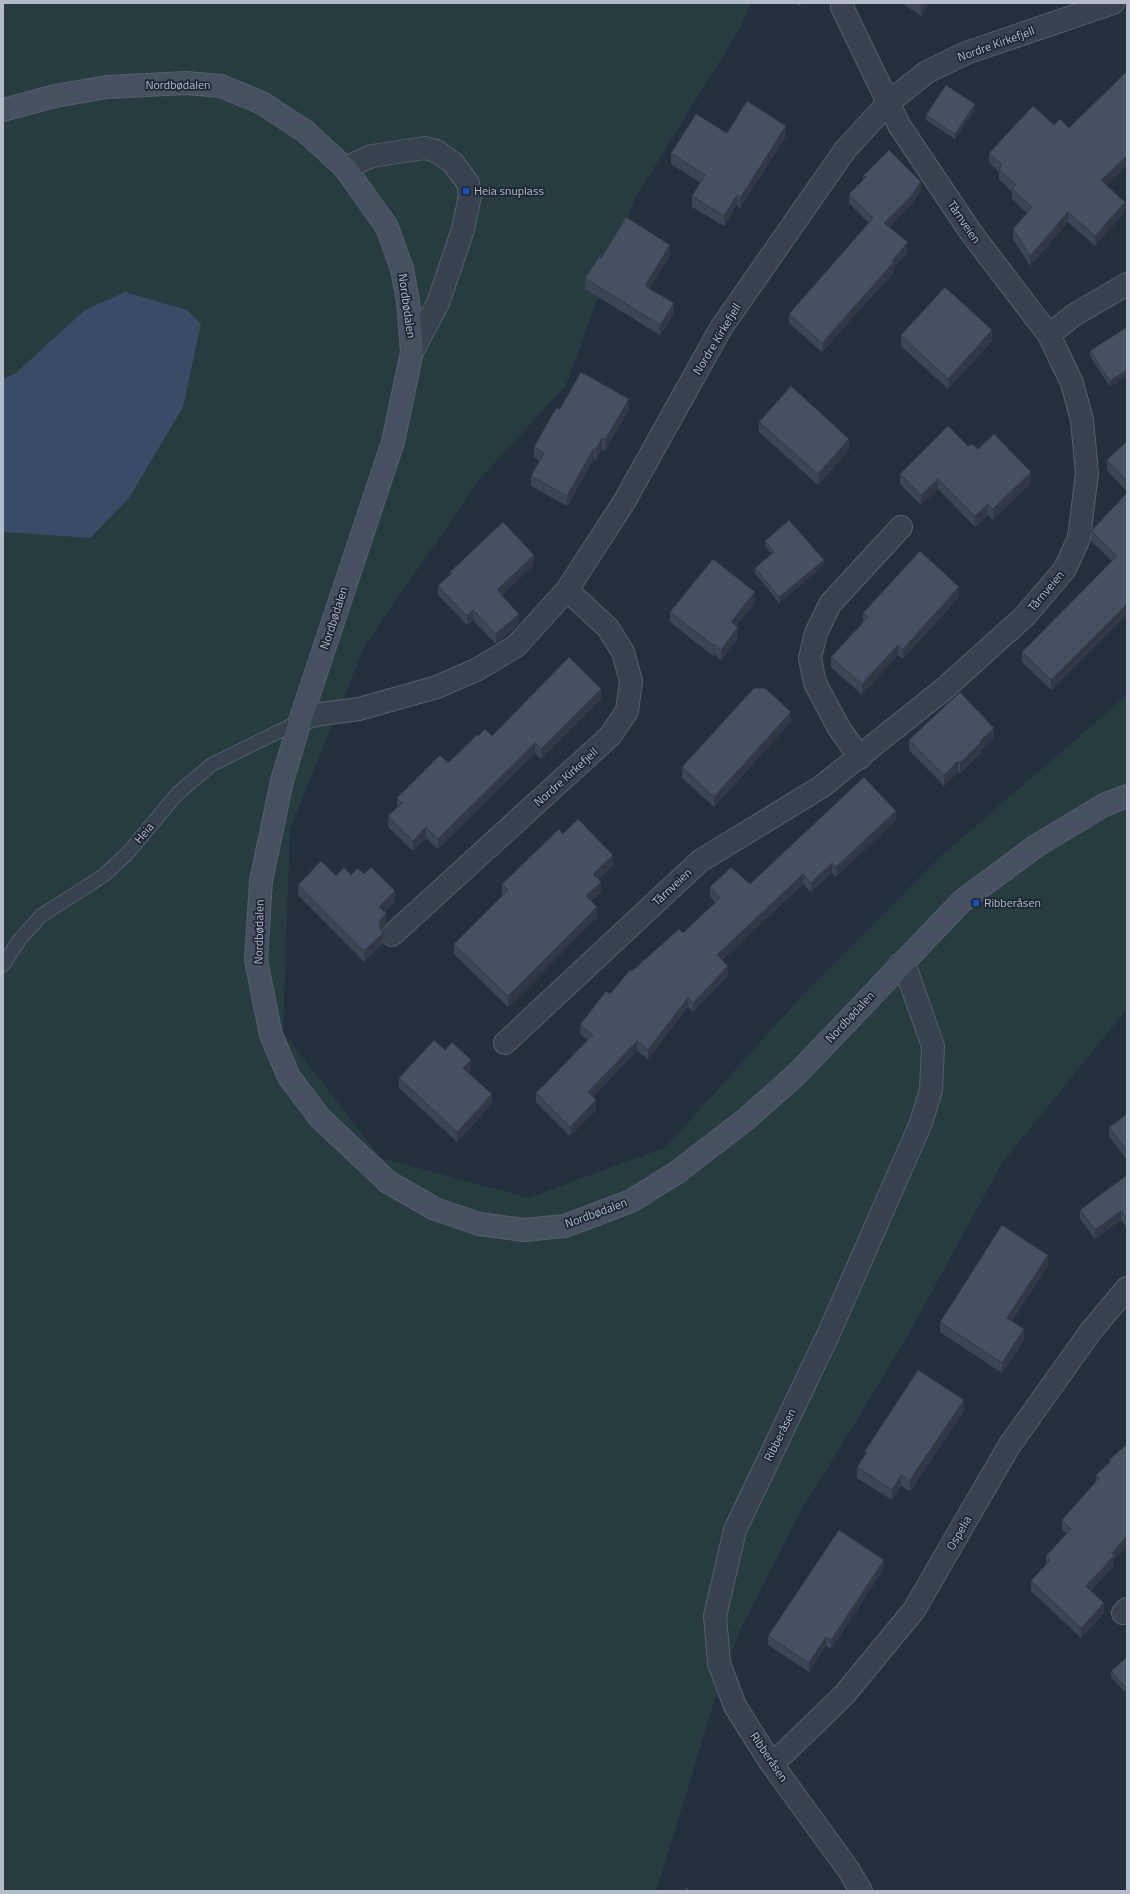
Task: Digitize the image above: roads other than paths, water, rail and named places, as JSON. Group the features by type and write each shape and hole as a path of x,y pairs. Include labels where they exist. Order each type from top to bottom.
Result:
{"street":[{"path":"843,3 842,7 889,102"},
{"name":"Nordre Kirkefjell","path":"300,721 314,715 358,709 437,687 478,669 516,646 567,590 624,502 721,328 845,150 889,102 927,72 966,53 1113,3"},
{"name":"Nordbødalen","path":"3,110 55,96 107,87 186,83 221,86 262,103 306,132 345,168 387,227 402,269 408,301 412,352 393,442 300,721 282,781 261,880 256,960 271,1035 289,1077 320,1118 388,1182 435,1209 479,1224 524,1230 566,1226 631,1201 676,1173 745,1120 797,1074 962,900 1036,846 1104,805 1127,796"},
{"name":"Tårnveien","path":"506,1043 700,861 821,787 860,758 944,689 1025,616 1065,569 1079,538 1087,473 1082,420 1072,383 1049,335 972,234 900,125 889,102"},
{"path":"345,168 372,156 424,148 436,151 453,163 468,183 470,196 463,229 438,303 412,352"},
{"path":"1049,335 1074,315 1127,284"},
{"path":"860,758 839,728 815,683 810,658 816,634 830,604 901,527"},
{"name":"Nordre Kirkefjell","path":"392,935 610,736 627,711 631,681 622,652 608,628 567,590"},
{"name":"Ribberåsen","path":"861,1891 848,1869 771,1763 735,1706 719,1663 715,1616 734,1530 829,1333 921,1123 931,1090 933,1046 907,972 899,965"},
{"name":"Ospelia","path":"771,1763 783,1754 844,1695 914,1610 1009,1446 1091,1331 1127,1288"}],"lane":[{"name":"Heia","path":"3,965 20,938 42,915 103,876 127,854 177,794 211,765 300,721"}],"water":[{"path":"125,292 187,310 201,324 183,407 129,498 90,538 3,532 3,379 17,372 85,310"}],"place":[{"name":"Heia snuplass","path":"466,191"},
{"name":"Ribberåsen","path":"976,903"}]}
